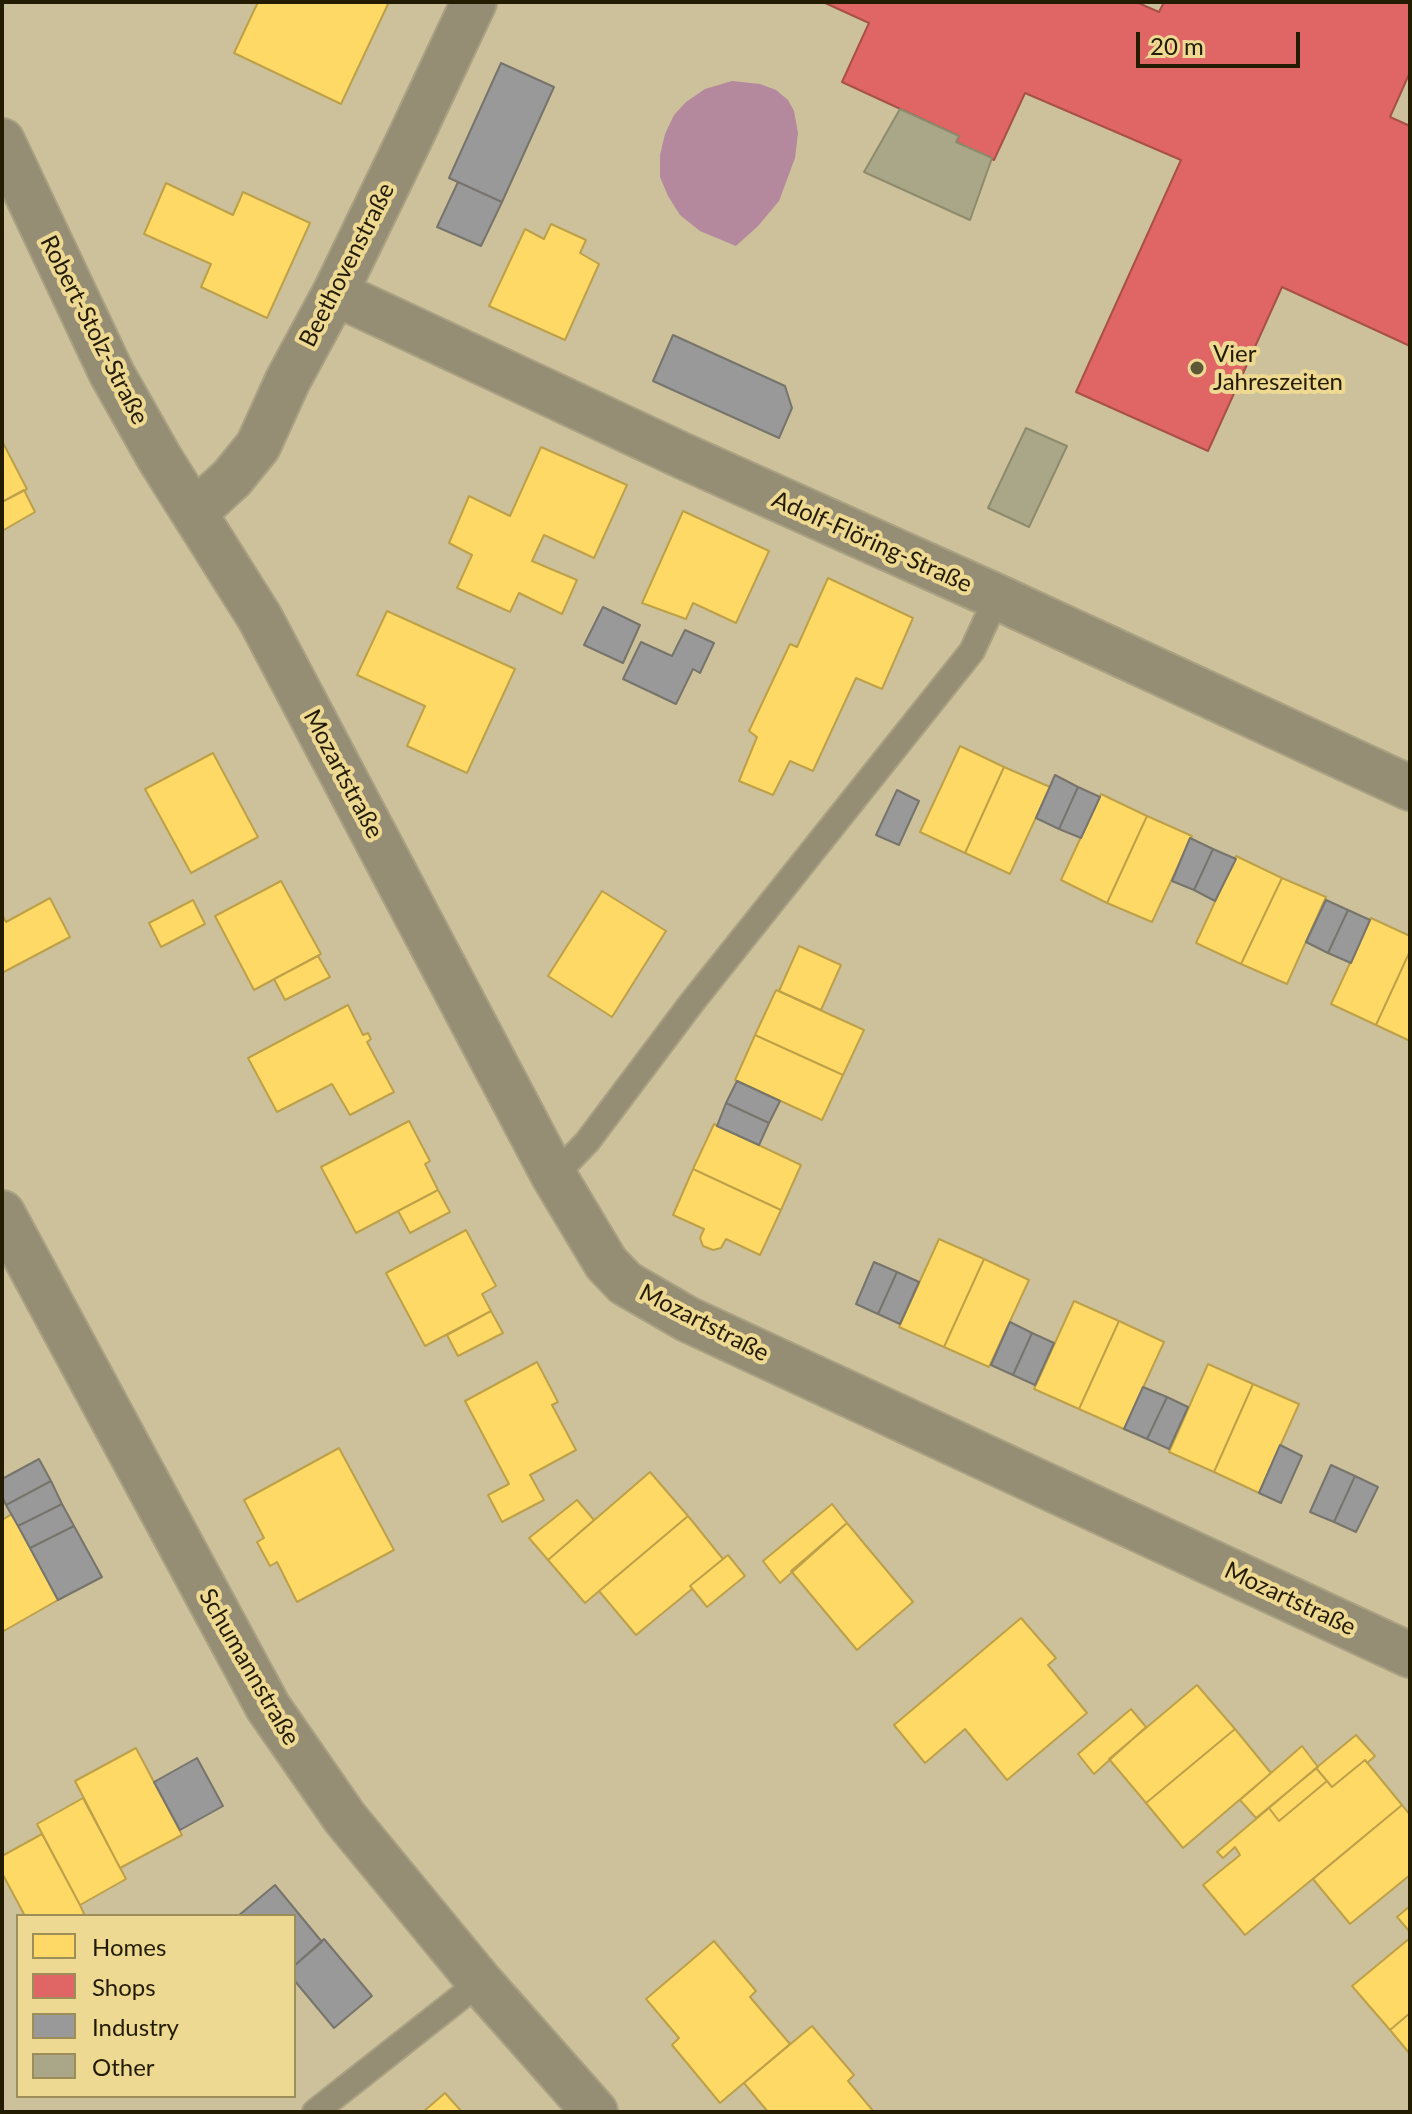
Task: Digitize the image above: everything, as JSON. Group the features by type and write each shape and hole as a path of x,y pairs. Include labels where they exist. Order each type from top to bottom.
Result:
{"street":[{"name":"Beethovenstraße","path":"195,512 232,478 258,446 474,2"},
{"name":"Robert-Stolz-Straße","path":"2,141 112,374 160,459 195,512"},
{"name":"Adolf-Flöring-Straße","path":"335,293 696,463 997,597 1410,788"},
{"name":"Mozartstraße","path":"195,512 260,618 554,1176 606,1263 625,1283 687,1319 1410,1655"},
{"name":"Schumannstraße","path":"2,1213 268,1707 345,1818 480,1982 595,2112"}],"lane":[{"path":"554,1176 587,1142 693,1001 972,651 997,597"},
{"path":"315,2112 480,1982"}],"shaded area":[{"path":"732,81 760,84 776,90 788,100 794,111 798,133 795,158 779,201 736,246 700,231 680,215 660,177 660,155 674,115 705,89"}],"building: Homes":[{"path":"258,2 389,2 341,104 234,53"},
{"path":"166,183 233,215 243,192 310,223 267,318 201,287 211,264 144,234"},
{"path":"551,224 586,240 580,253 599,264 565,340 489,306 525,229 544,239"},
{"path":"2,441 27,489 2,502"},
{"path":"541,447 627,485 594,558 544,535 532,561 577,580 562,614 519,593 510,612 457,588 472,555 449,543 469,496 510,516"},
{"path":"24,490 35,512 2,531 2,502"},
{"path":"683,511 769,551 736,623 693,603 686,619 642,603"},
{"path":"828,578 913,618 882,689 856,678 813,771 790,761 773,795 739,781 757,737 749,731 790,644 797,647"},
{"path":"387,611 515,669 467,773 407,746 425,706 357,675"},
{"path":"960,746 1004,767 965,853 920,832"},
{"path":"213,753 258,837 191,873 145,789"},
{"path":"1004,767 1050,787 1010,874 965,853"},
{"path":"1101,794 1147,816 1107,903 1061,880"},
{"path":"1147,816 1192,836 1152,922 1107,903"},
{"path":"1236,856 1282,878 1241,964 1196,943"},
{"path":"1282,878 1326,897 1287,984 1241,964"},
{"path":"281,881 321,954 254,990 215,916"},
{"path":"602,891 666,931 612,1017 548,976"},
{"path":"50,898 70,937 2,973 2,914 6,922"},
{"path":"193,900 205,924 161,947 149,923"},
{"path":"1371,918 1410,936 1410,951 1376,1025 1331,1004"},
{"path":"799,946 841,965 821,1010 779,991"},
{"path":"1410,951 1410,1041 1376,1025"},
{"path":"318,956 330,977 285,1000 274,979"},
{"path":"776,990 864,1030 843,1075 755,1035"},
{"path":"348,1005 363,1035 368,1033 371,1039 367,1042 394,1092 350,1115 332,1084 277,1112 248,1058"},
{"path":"755,1035 843,1075 822,1120 735,1080"},
{"path":"409,1121 430,1161 425,1164 438,1190 356,1233 321,1167"},
{"path":"714,1124 801,1165 781,1210 693,1169"},
{"path":"693,1169 781,1210 760,1255 726,1239 721,1248 713,1250 703,1246 700,1238 704,1229 673,1215"},
{"path":"438,1190 450,1212 410,1233 398,1211"},
{"path":"466,1230 496,1286 482,1294 491,1311 425,1346 386,1273"},
{"path":"939,1239 984,1259 944,1347 899,1327"},
{"path":"984,1259 1029,1280 989,1367 944,1347"},
{"path":"1074,1301 1119,1321 1079,1409 1034,1389"},
{"path":"491,1311 503,1333 458,1356 447,1335"},
{"path":"1119,1321 1164,1342 1124,1429 1079,1409"},
{"path":"537,1362 558,1402 552,1405 576,1450 530,1475 544,1500 502,1522 488,1495 509,1484 465,1401"},
{"path":"1208,1364 1253,1384 1214,1472 1169,1452"},
{"path":"1253,1384 1299,1404 1259,1493 1214,1472"},
{"path":"339,1448 394,1550 297,1602 277,1562 270,1566 257,1542 264,1538 244,1500"},
{"path":"650,1472 688,1516 585,1603 548,1560"},
{"path":"577,1500 594,1520 548,1560 529,1538"},
{"path":"832,1504 847,1523 780,1583 763,1561"},
{"path":"12,1514 58,1600 2,1632 2,1520"},
{"path":"688,1516 723,1559 636,1635 599,1591"},
{"path":"847,1523 913,1602 857,1650 791,1571"},
{"path":"728,1555 745,1576 707,1607 690,1586"},
{"path":"1021,1618 1056,1658 1048,1665 1087,1713 1007,1780 965,1729 925,1763 894,1725"},
{"path":"1197,1685 1235,1729 1146,1803 1109,1759"},
{"path":"1131,1709 1146,1727 1094,1774 1078,1754"},
{"path":"1235,1729 1271,1773 1183,1848 1146,1803"},
{"path":"1356,1735 1375,1756 1367,1763 1365,1760 1332,1787 1316,1768"},
{"path":"1302,1746 1318,1767 1256,1818 1240,1800"},
{"path":"136,1748 182,1835 120,1868 75,1781"},
{"path":"1365,1760 1402,1805 1245,1935 1203,1885 1240,1855 1235,1847 1223,1858 1217,1852 1269,1808 1279,1821 1327,1781 1332,1787"},
{"path":"1316,1768 1327,1781 1279,1821 1269,1808"},
{"path":"83,1798 126,1879 80,1905 37,1824"},
{"path":"1402,1805 1410,1815 1410,1875 1350,1924 1313,1879"},
{"path":"42,1834 84,1914 24,1914 2,1873 2,1856"},
{"path":"1410,1906 1410,1932 1397,1917"},
{"path":"1410,1938 1410,2013 1390,2030 1352,1986"},
{"path":"714,1941 756,1991 750,1997 790,2044 720,2103 672,2045 679,2038 646,1999"},
{"path":"1410,2013 1410,2054 1390,2030"},
{"path":"812,2026 854,2075 848,2081 874,2112 768,2112 744,2083"},
{"path":"445,2093 462,2112 423,2112"}],"building: Shops":[{"path":"823,2 1136,2 1159,12 1164,2 1410,2 1410,72 1390,117 1410,126 1410,346 1282,287 1208,451 1076,392 1181,160 1025,93 994,160 956,142 959,136 842,82 869,23"}],"building: Industry":[{"path":"501,63 554,87 502,202 449,178"},
{"path":"458,182 502,202 481,246 437,227"},
{"path":"673,335 785,386 792,408 779,438 653,381"},
{"path":"603,607 640,625 623,663 584,645"},
{"path":"685,630 714,643 700,673 693,669 676,704 623,679 641,642 672,656"},
{"path":"1055,775 1078,787 1059,829 1036,818"},
{"path":"1078,787 1100,797 1081,838 1059,829"},
{"path":"897,790 919,801 899,845 876,835"},
{"path":"1190,838 1213,849 1194,890 1172,881"},
{"path":"1213,849 1236,859 1215,901 1194,890"},
{"path":"1326,900 1348,910 1328,953 1306,942"},
{"path":"1348,910 1370,920 1351,963 1328,953"},
{"path":"737,1081 780,1101 769,1123 726,1103"},
{"path":"726,1103 769,1123 759,1145 717,1126"},
{"path":"874,1262 897,1272 878,1314 856,1304"},
{"path":"897,1272 919,1282 900,1324 878,1314"},
{"path":"1010,1322 1032,1333 1013,1375 991,1365"},
{"path":"1032,1333 1054,1343 1035,1385 1013,1375"},
{"path":"1143,1387 1167,1397 1147,1439 1124,1429"},
{"path":"1167,1397 1188,1407 1169,1449 1147,1439"},
{"path":"1280,1445 1302,1456 1281,1503 1259,1493"},
{"path":"39,1459 51,1481 6,1505 2,1496 2,1479"},
{"path":"1331,1465 1355,1476 1334,1522 1310,1512"},
{"path":"1355,1476 1378,1487 1356,1532 1334,1522"},
{"path":"51,1481 62,1504 18,1526 6,1505"},
{"path":"62,1504 74,1526 30,1548 18,1526"},
{"path":"74,1526 102,1577 58,1600 30,1548"},
{"path":"197,1758 223,1806 180,1830 154,1782"},
{"path":"275,1885 322,1942 296,1964 296,1914 240,1914"},
{"path":"324,1939 372,1996 334,2028 296,1982 296,1964"}],"building: Other":[{"path":"900,109 959,136 956,142 992,158 970,220 864,172"},
{"path":"1026,428 1067,446 1029,527 988,508"}],"place":[{"name":"Vier Jahreszeiten","path":"1197,368"}]}
